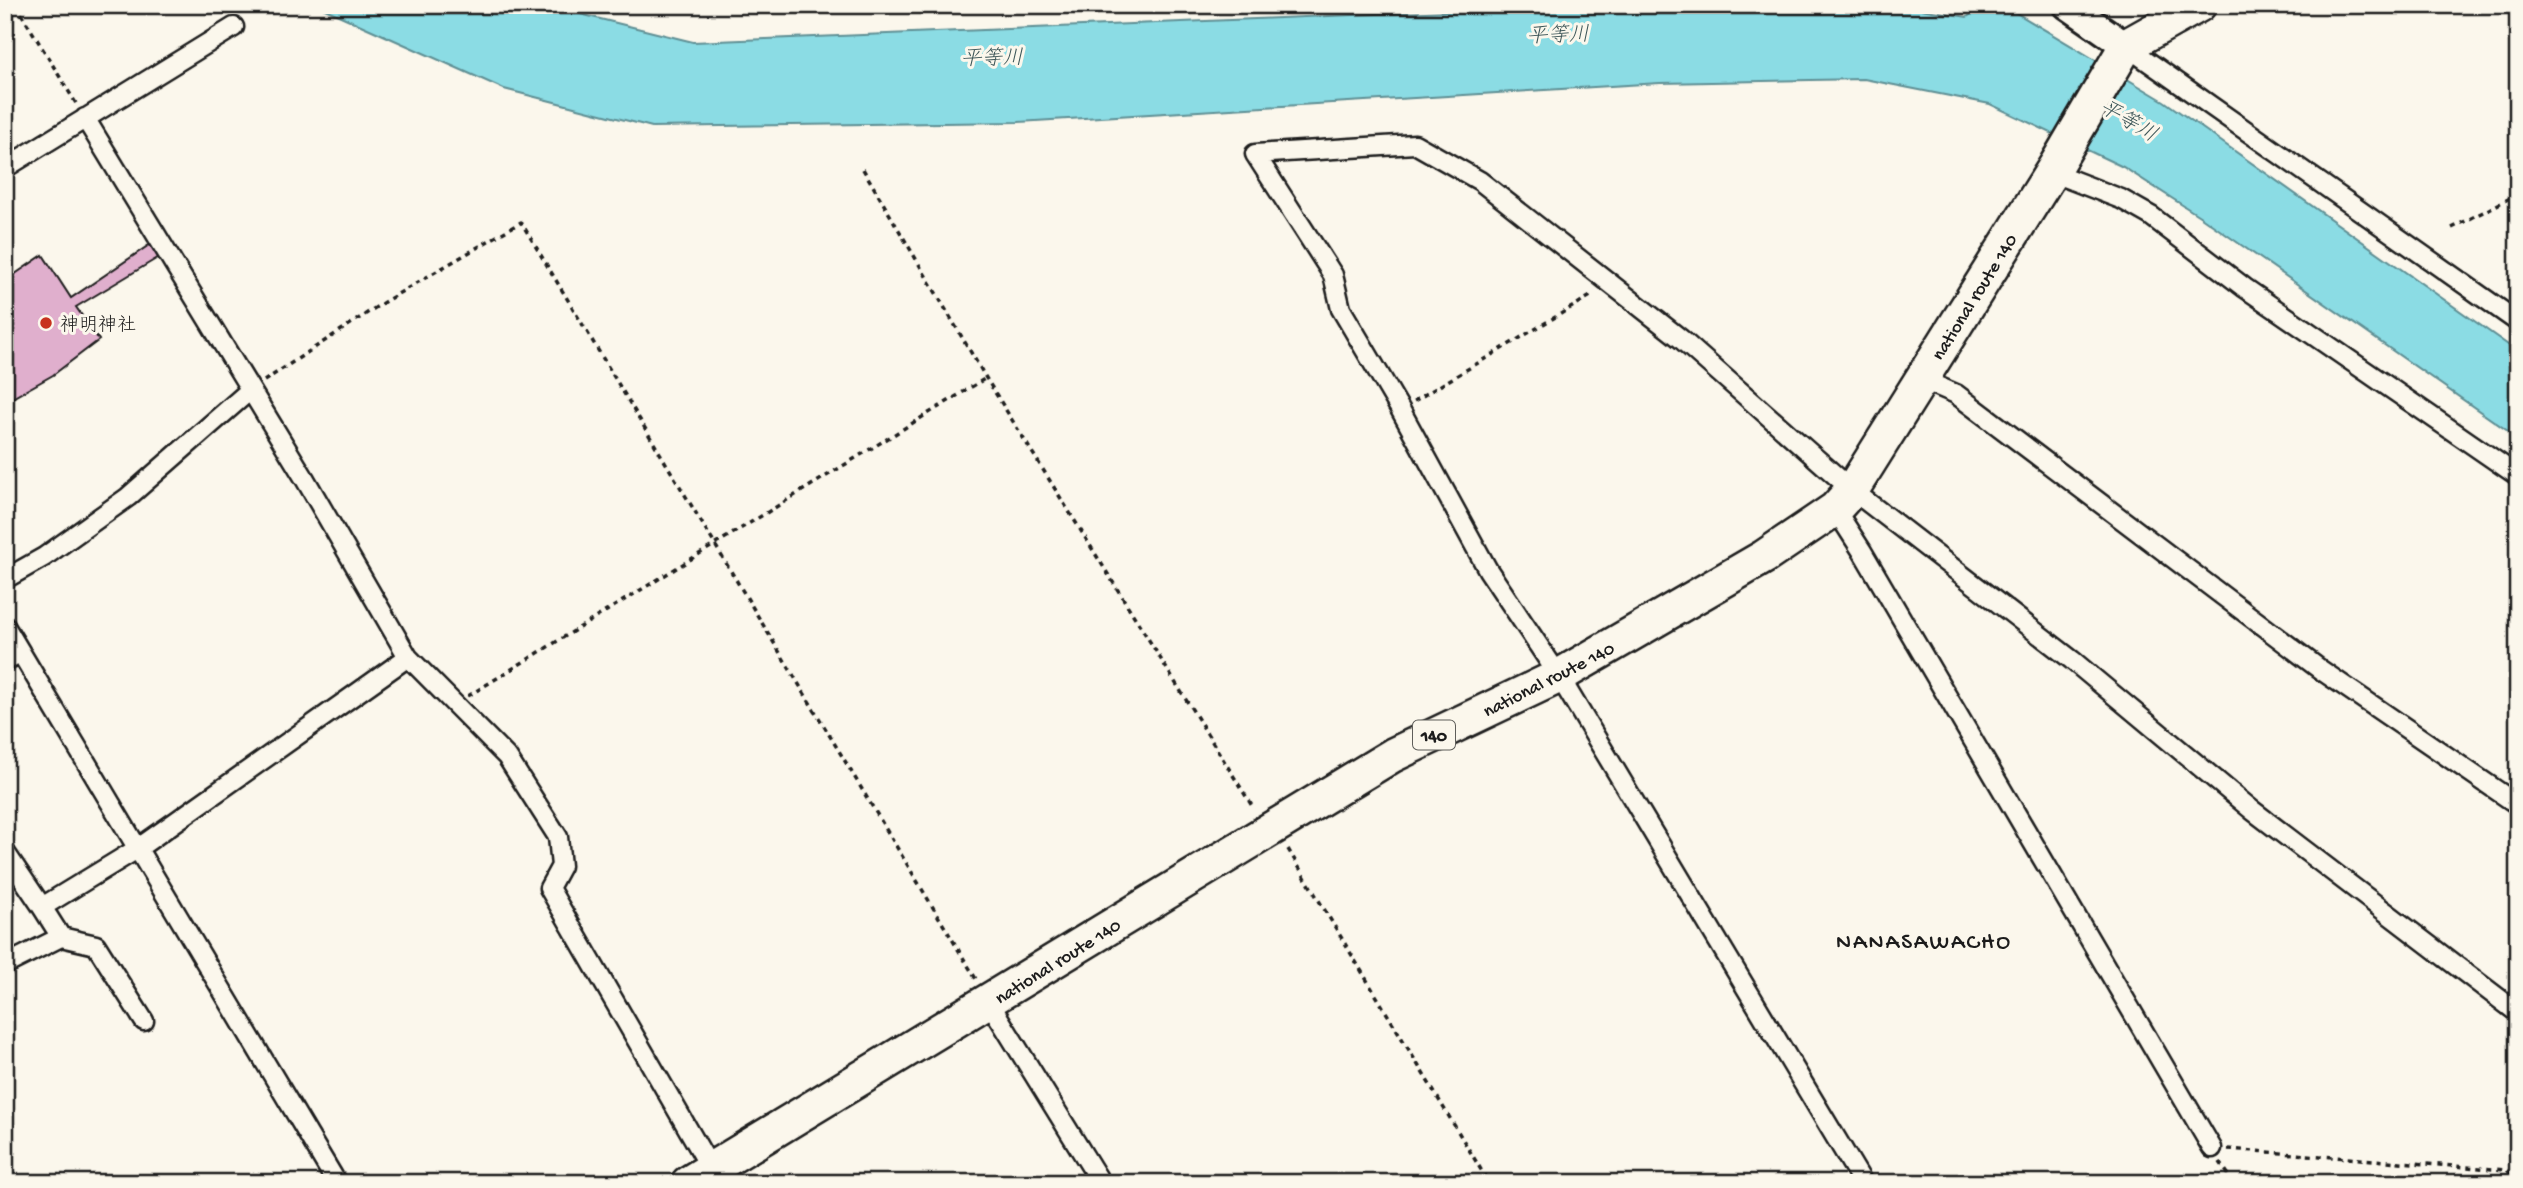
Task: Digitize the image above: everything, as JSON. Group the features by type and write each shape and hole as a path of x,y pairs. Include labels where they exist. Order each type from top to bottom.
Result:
{"highway":[{"path":"2124,50 2199,5"},
{"name":"national route 140","path":"706,1178 1267,830 1393,755 1559,676 1764,557 1844,499 2054,169 2124,50"}],"street":[{"path":"2067,5 2124,50 2518,322"},
{"path":"5,168 234,27"},
{"path":"85,118 305,479 408,657 507,757 558,837 561,866 549,888 706,1178"},
{"path":"1863,1183 1559,676 1488,570 1341,309 1333,275 1255,153 1415,144 1480,181 1681,339 1844,499 2072,660 2252,810 2518,1013"},
{"path":"2054,169 2121,199 2151,216 2245,288 2518,476"},
{"path":"1921,379 1956,394 2321,670 2518,805"},
{"path":"5,579 44,556 128,497 249,391"},
{"path":"1844,499 1862,551 2211,1148"},
{"path":"5,626 337,1183"},
{"path":"5,662 20,651"},
{"path":"42,907 137,849 408,657"},
{"path":"5,852 61,937"},
{"path":"5,965 61,937 96,945 144,1021"},
{"path":"989,1002 1101,1183"}],"path":[{"path":"16,5 85,118"},
{"path":"863,169 986,378 1267,830 1291,851 1489,1183"},
{"path":"2452,228 2518,194"},
{"path":"249,391 384,302 521,222 989,1002"},
{"path":"1400,410 1611,284"},
{"path":"456,703 986,378"},
{"path":"2211,1148 2507,1170 2518,1179"},
{"path":"2211,1148 2231,1182"}],"water":[{"name":"平等川","path":"316,5 551,5 693,42 1597,5 1898,5 1967,17 1985,5 2003,5 2164,101 2518,352 2518,438 2201,217 2123,167 1990,104 1864,79 1660,83 1019,122 652,127 504,89"}],"building":[{"name":"神明神社","path":"158,239 166,253 76,307 99,340 53,375 5,402 5,281 43,255 71,298"}],"place":[{"name":"神明神社","path":"46,323"}],"district":[{"name":"NANASAWACHO","path":"1924,940"}]}
